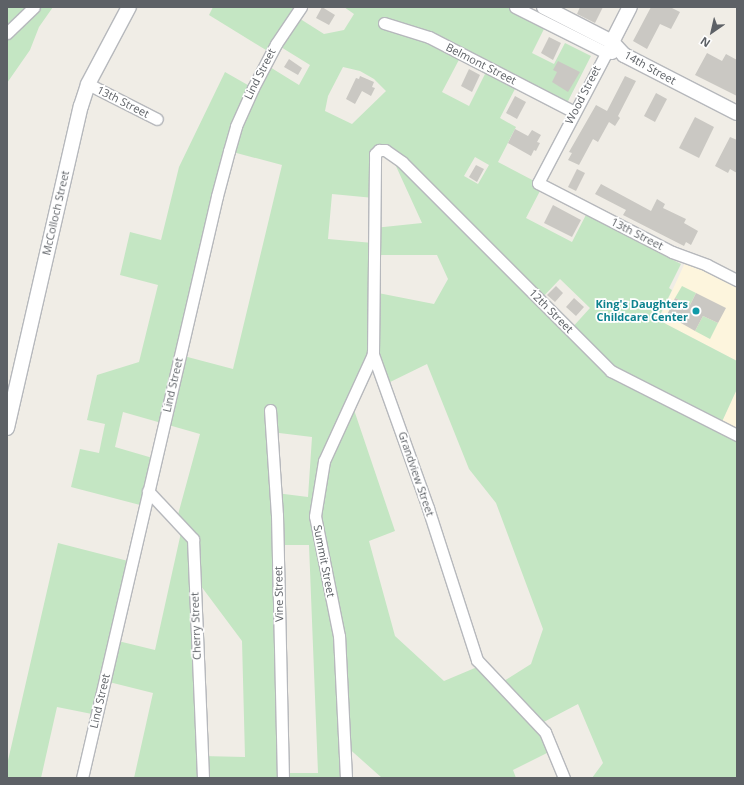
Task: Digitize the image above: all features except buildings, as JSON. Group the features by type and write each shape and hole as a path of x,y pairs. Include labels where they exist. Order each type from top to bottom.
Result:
{"street":[{"path":"7,33 34,7"},
{"name":"McColloch Street","path":"7,428 79,116 88,84 129,7"},
{"name":"Lind Street","path":"82,778 217,196 236,126 273,48 301,7"},
{"path":"515,7 608,47"},
{"name":"14th Street","path":"544,7 608,47 737,113"},
{"name":"Wood Street","path":"538,183 630,7"},
{"name":"Belmont Street","path":"384,24 428,37 574,112"},
{"name":"13th Street","path":"88,84 157,119"},
{"name":"Grandview Street","path":"390,152 379,150 375,154 374,160 373,354 428,508 477,660 545,732 564,778"},
{"name":"12th Street","path":"390,152 414,173 611,370 737,435"},
{"name":"13th Street","path":"538,183 672,252 707,264 737,280"},
{"name":"Summit Street","path":"346,778 339,636 315,516 324,461 373,354"},
{"name":"Vine Street","path":"270,410 277,515 283,778"},
{"name":"Cherry Street","path":"148,491 193,539 203,778"}],"shaded area":[{"path":"690,258 737,280 737,361 666,324 660,317 684,265"},
{"path":"737,389 737,435 720,426"}],"green space":[{"path":"7,7 53,7 39,27 30,50 7,83"},
{"path":"213,7 301,7 294,15 324,34 344,30 354,14 344,7 515,7 547,23 532,53 554,64 565,43 591,56 565,107 518,83 500,118 516,127 498,162 538,183 541,189 526,218 572,242 589,209 651,241 648,247 681,264 669,288 672,290 661,313 660,317 662,321 737,361 737,389 720,426 737,435 737,778 592,778 603,763 578,704 538,725 553,750 513,770 516,778 382,778 345,745 346,778 134,778 153,693 105,681 97,715 57,707 41,778 7,778 7,765 58,543 132,562 114,640 155,650 182,528 176,522 200,434 123,412 115,447 156,459 144,506 71,487 80,449 99,453 105,424 87,420 97,375 139,362 158,285 120,275 130,232 161,240 179,167 225,72 253,88 265,64 299,85 310,65 276,44 271,53 209,15","holes":["462,54 488,68 469,106 442,92","343,67 360,71 374,79 386,91 352,124 325,111 328,96","379,150 390,153 422,223 374,228 373,243 328,239 332,194 374,198","229,151 282,165 233,369 180,355","475,157 489,165 478,184 464,176","374,255 437,255 448,279 434,304 373,292","560,279 590,308 570,330 540,300","373,355 384,385 427,364 469,469 496,503 543,629 531,664 499,684 482,665 444,681 395,636 369,541 395,531 351,401","271,432 312,437 308,497 276,493","278,545 309,545 318,773 283,773","195,578 242,641 245,757 202,756"]},
{"path":"682,286 696,293 690,305 675,298"},
{"path":"703,316 718,323 710,339 695,331"}],"place":[{"name":"King's Daughters Childcare Center","path":"696,311"}]}
